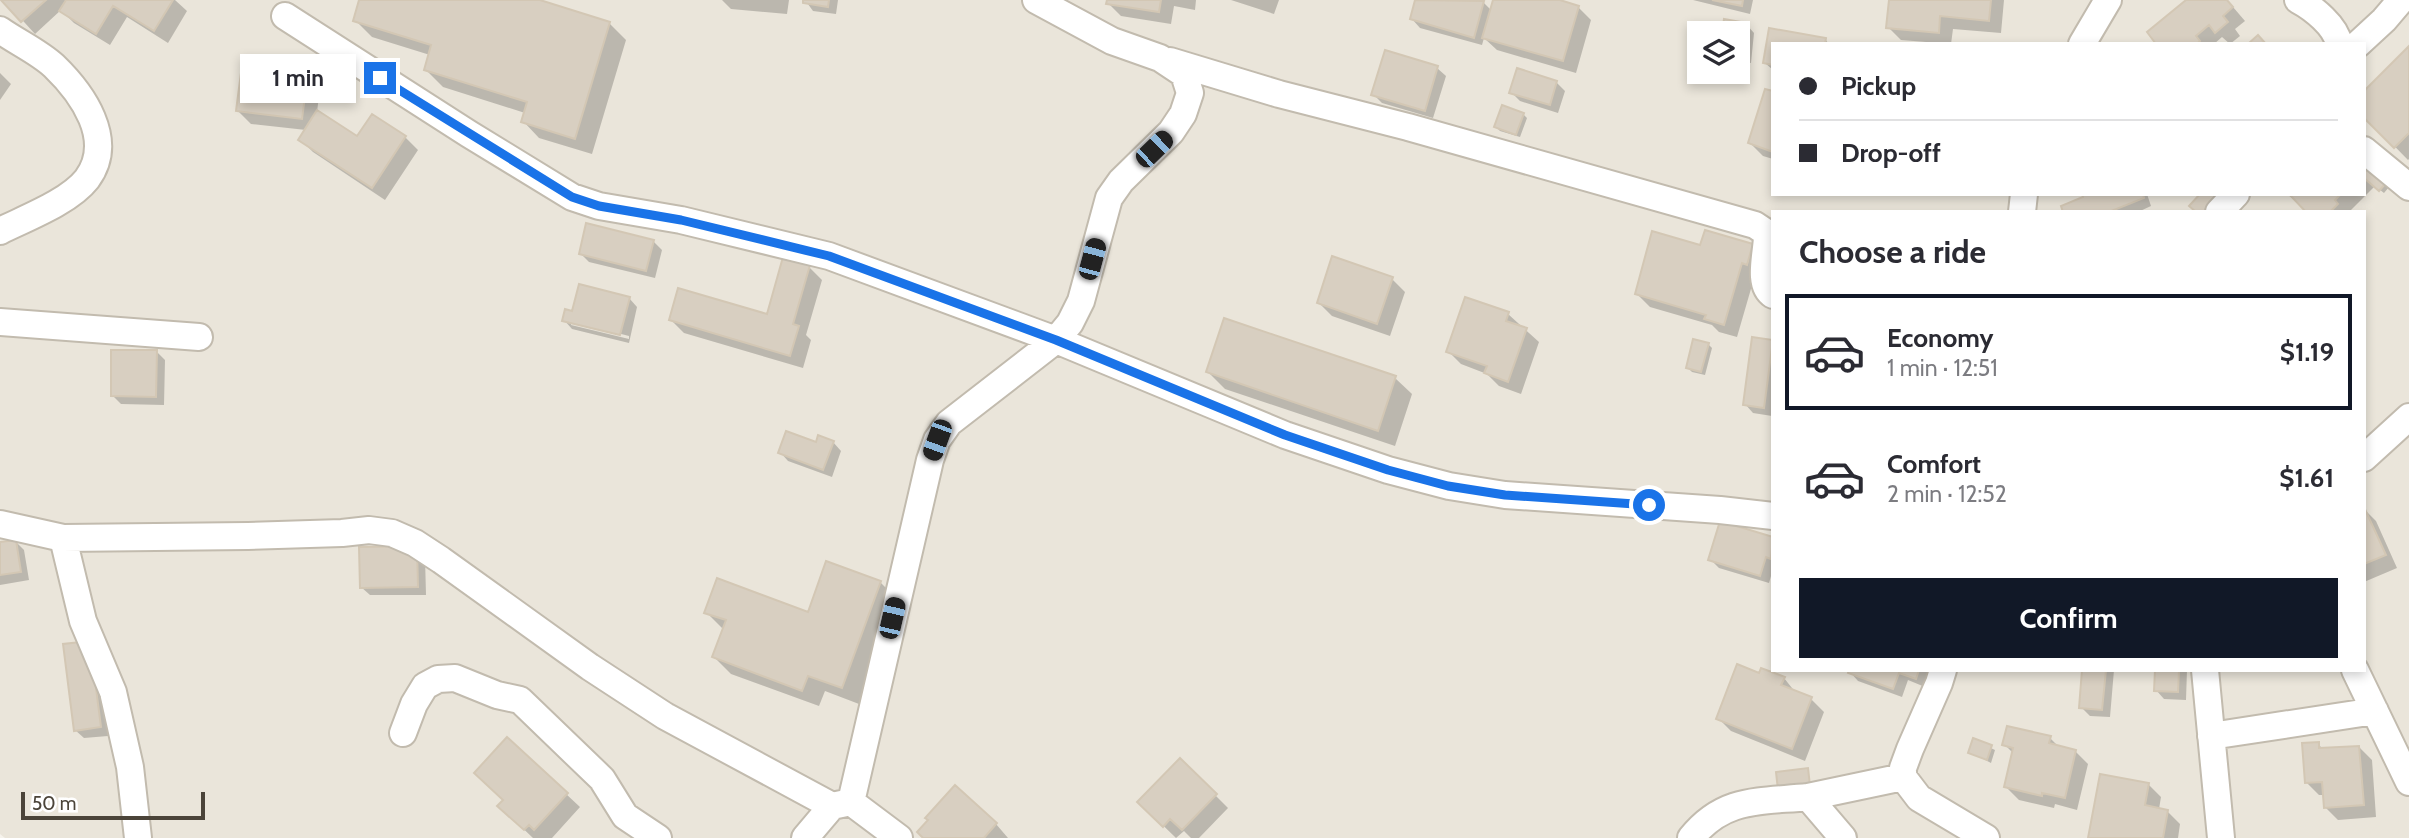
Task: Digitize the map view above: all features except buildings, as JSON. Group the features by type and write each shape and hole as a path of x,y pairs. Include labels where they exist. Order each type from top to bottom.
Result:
{"street":[{"path":"1036,0 1112,41 1160,58 1279,94 1408,127 1755,225 1767,233 1764,281 1771,293"},
{"path":"2083,42 2108,0"},
{"path":"2298,0 2328,24 2338,36 2339,42"},
{"path":"2360,42 2385,20 2401,0"},
{"path":"285,16 572,197 599,206 681,220 829,256 1056,340 1285,435 1388,470 1448,486 1505,495 1771,516"},
{"path":"0,30 52,64 81,95 92,115 97,136 97,158 87,178 68,196 0,231"},
{"path":"805,838 842,804 926,473 937,440 949,423 1056,340 1070,323 1081,301 1109,198 1121,181 1171,132 1183,114 1190,93 1184,75 1160,58"},
{"path":"2366,152 2409,187"},
{"path":"2221,210 2233,196"},
{"path":"0,322 199,337"},
{"path":"2366,456 2409,417"},
{"path":"0,524 63,538 342,533 369,530 392,533 415,543 441,560 590,667 665,716 842,804 900,838"},
{"path":"63,538 83,621 113,692 130,767 138,838"},
{"path":"1942,672 1910,749 1903,768 1903,777 1919,798 1986,838"},
{"path":"2205,672 2221,838"},
{"path":"2356,672 2409,782"},
{"path":"403,733 414,704 425,686 438,679 455,678 497,695 520,700 602,779 625,816 659,838"},
{"path":"2211,736 2375,711"},
{"path":"1691,838 1702,824 1718,812 1740,804 1808,797 1903,777"},
{"path":"1808,797 1843,838"}],"shaded area":[{"path":"0,0 2409,0 2409,838 5,838 0,834"}],"route":[{"path":"380,78 572,197 599,206 723,229 829,256 1056,340 1285,435 1388,470 1448,486 1505,495 1649,505"}]}
